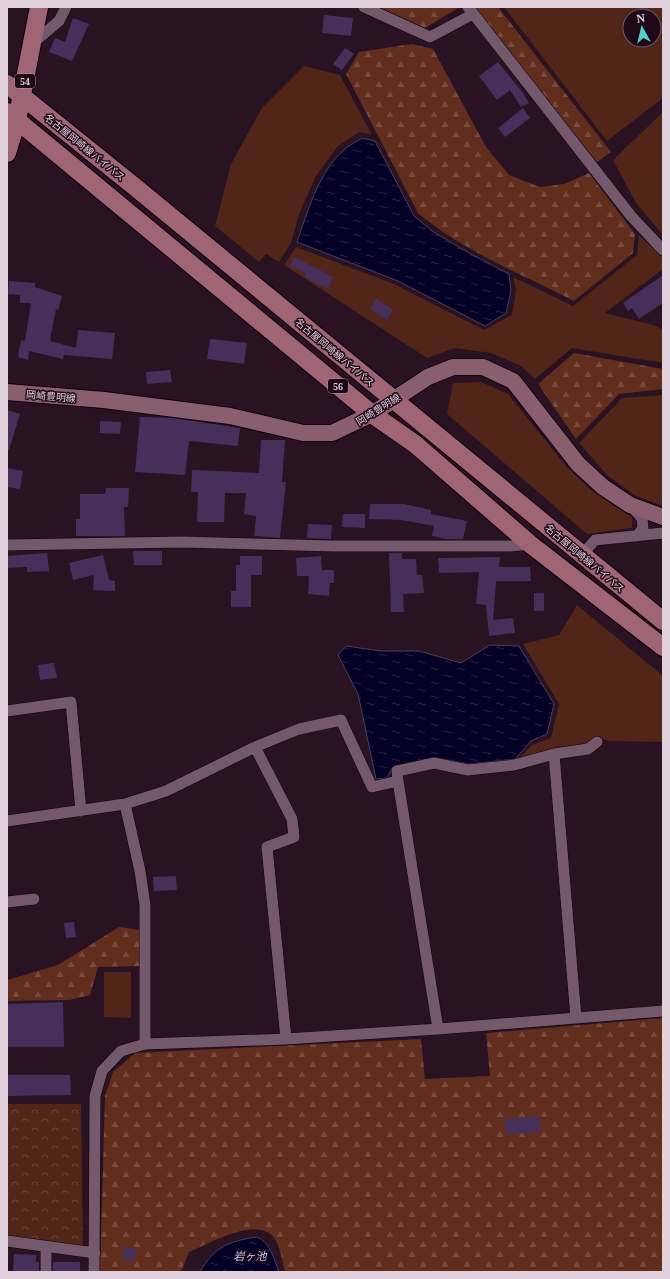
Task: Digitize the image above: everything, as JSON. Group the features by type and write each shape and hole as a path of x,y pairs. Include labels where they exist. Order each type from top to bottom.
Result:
{"main road":[{"name":"54","path":"7,153 12,116 22,96 39,7"},
{"name":"名古屋岡崎線バイパス","path":"7,84 135,187 393,400 430,428 663,621"},
{"name":"56","path":"12,116 372,414 415,444 530,544 663,647"},
{"name":"岡崎豊明線","path":"7,392 104,400 230,416 303,432 332,433 372,414 428,377 452,367 483,367 513,381 578,464 603,487 630,505 663,517"}],"street":[{"path":"33,43 59,21 66,7"},
{"path":"364,7 430,37 470,10 631,216 663,250"},
{"path":"630,505 642,518 643,528 637,536"},
{"path":"582,555 595,540 663,533"},
{"path":"7,545 182,542 334,546 511,546 530,544"},
{"path":"7,711 71,702 81,811"},
{"path":"7,821 125,804 166,791 255,747 298,729 341,720 372,786 398,781"},
{"path":"438,1030 397,771 434,763 468,770 514,765 554,754 588,749 597,742"},
{"path":"255,747 292,819 294,837 267,847 286,1039"},
{"path":"554,754 576,1018"},
{"path":"125,804 140,872 145,905 145,1044"},
{"path":"7,902 34,899"},
{"path":"94,1272 96,1096 102,1071 121,1051 145,1044 286,1039 438,1030 663,1011"},
{"path":"7,1241 95,1254"},
{"path":"46,1247 46,1272"}],"green space":[{"path":"379,7 460,7 425,28"},
{"path":"475,7 498,7 611,152 597,162"},
{"path":"504,7 663,7 663,98 607,141"},
{"path":"412,44 433,49 486,147 509,175 540,187 564,184 589,173 635,234 633,253 574,301 473,250 435,227 418,213 346,74 359,52"},
{"path":"304,66 340,75 372,135 359,132 338,146 316,176 299,214 291,243 279,262 266,254 259,262 215,226 231,164 262,108"},
{"path":"663,112 663,235 636,203 613,160"},
{"path":"639,235 663,258 663,269 605,313 654,325 663,330 663,363 572,348 535,379 521,366 491,353 455,348 427,358 284,265 296,247 394,284 484,330 512,315 516,290 513,277 573,306 637,255"},
{"path":"574,353 663,369 663,389 619,394 576,439 538,384"},
{"path":"481,382 508,394 566,466 593,492 632,517 632,528 587,534 447,414 453,383"},
{"path":"663,395 663,506 634,495 607,475 579,443 622,398"},
{"path":"577,605 663,676 663,742 609,741 596,736 586,744 554,748 519,759 532,745 551,738 559,704 523,644 559,635"},
{"path":"119,927 140,930 140,966 98,967 90,995 69,1000 7,1001 7,980 58,965"},
{"path":"104,972 131,972 131,1018 104,1017"},
{"path":"663,1018 663,1272 285,1272 277,1242 268,1232 258,1229 234,1233 189,1252 181,1272 100,1272 105,1096 113,1072 135,1053 421,1039 425,1079 490,1076 486,1033"},
{"path":"7,1104 81,1104 83,1246 7,1235"}],"water":[{"path":"362,138 375,141 414,216 432,231 509,274 511,291 506,313 485,326 398,281 297,242 315,193 328,169 346,148"},
{"path":"490,645 519,646 554,704 547,734 531,741 515,759 469,764 437,758 392,768 387,778 376,779 358,694 338,655 346,646 381,651 419,651 461,663"},
{"name":"岩ヶ池","path":"257,1237 261,1239 268,1247 279,1272 200,1272 205,1263 223,1247 230,1243"}],"building":[{"path":"324,15 353,18 351,36 322,33"},
{"path":"73,18 89,24 72,61 49,52 55,38 65,42"},
{"path":"345,48 354,54 342,70 333,64"},
{"path":"498,62 523,93 529,103 521,107 510,90 497,100 479,76"},
{"path":"523,108 530,118 505,137 498,128"},
{"path":"294,257 333,277 328,289 304,277 306,273 290,266"},
{"path":"663,275 663,303 639,319 632,308 628,311 623,303"},
{"path":"9,281 35,283 35,287 62,296 58,310 56,309 50,341 76,348 78,330 115,333 112,359 64,355 63,359 29,351 28,360 18,357 21,340 25,341 31,303 20,303 20,295 8,294"},
{"path":"376,298 393,310 387,320 370,309"},
{"path":"210,339 247,343 244,364 207,359"},
{"path":"170,370 172,382 147,384 146,372"},
{"path":"7,410 20,414 9,450 7,450"},
{"path":"140,417 173,418 240,428 238,446 189,441 185,475 135,472"},
{"path":"100,421 121,422 120,434 100,433"},
{"path":"261,440 285,440 282,482 286,482 280,538 254,536 256,516 244,514 246,493 225,493 224,522 197,522 198,492 191,492 192,470 259,473"},
{"path":"7,468 23,471 20,489 7,487"},
{"path":"106,488 129,488 128,507 124,507 125,536 76,536 76,519 80,519 80,494 105,494"},
{"path":"370,504 404,504 431,510 431,514 467,521 463,539 446,539 432,536 434,526 402,520 369,519"},
{"path":"343,514 365,514 365,528 342,527"},
{"path":"308,524 332,525 331,539 307,538"},
{"path":"133,551 162,551 162,565 134,565"},
{"path":"47,553 49,571 27,572 27,567 7,568 7,556"},
{"path":"389,553 402,553 402,559 416,559 417,575 422,575 424,593 403,594 404,612 391,612"},
{"path":"103,555 109,580 115,581 115,591 93,590 94,575 73,580 69,563"},
{"path":"240,556 262,556 262,575 251,575 251,607 231,607 231,591 236,591 236,565 240,565"},
{"path":"321,556 322,570 334,570 334,583 330,583 329,596 308,594 309,576 297,576 296,558"},
{"path":"500,557 499,567 530,567 531,581 496,581 493,620 513,618 515,633 489,636 486,605 476,604 479,572 439,573 438,558"},
{"path":"534,593 544,593 544,611 534,611"},
{"path":"54,663 57,678 40,680 38,665"},
{"path":"176,876 177,890 154,891 153,877"},
{"path":"74,922 76,937 66,938 64,923"},
{"path":"63,1002 64,1047 7,1047 7,1004"},
{"path":"7,1075 70,1075 71,1095 7,1096"},
{"path":"539,1116 541,1132 506,1134 505,1119"},
{"path":"125,1246 137,1249 133,1261 122,1258"},
{"path":"14,1254 36,1255 36,1262 39,1262 39,1272 13,1272"},
{"path":"53,1262 80,1262 80,1272 53,1272"}]}
